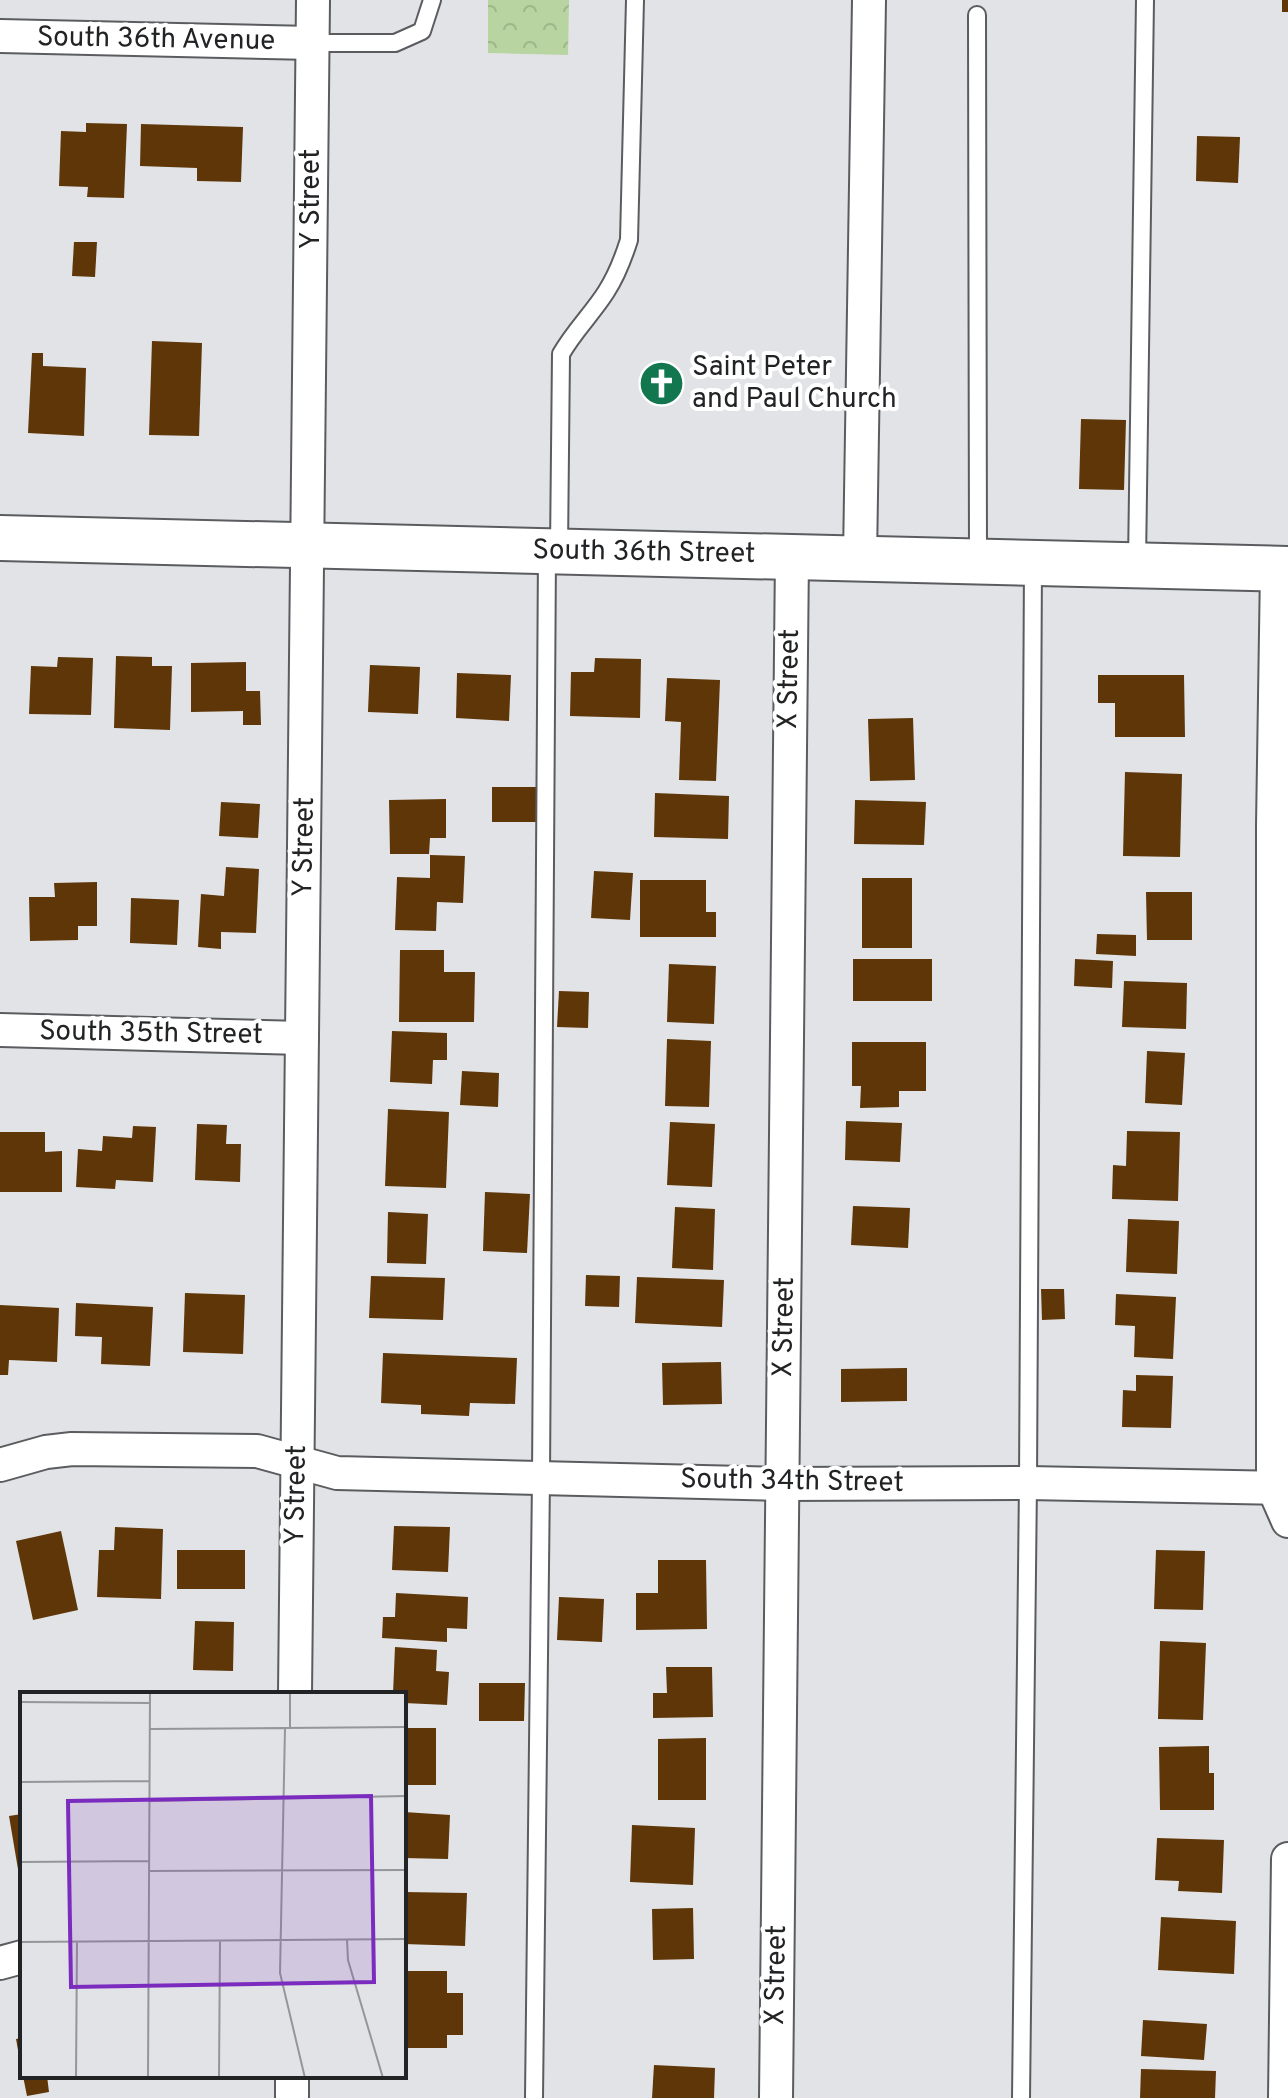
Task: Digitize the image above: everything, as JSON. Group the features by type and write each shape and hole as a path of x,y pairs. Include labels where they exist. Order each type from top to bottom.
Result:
{"main road":[{"name":"South 36th Street","path":"0,538 1283,569"}],"street":[{"name":"Y Street","path":"295,1692 313,0"},
{"path":"860,557 869,0"},
{"name":"South 36th Avenue","path":"0,36 313,43"},
{"name":"X Street","path":"776,2098 792,556"},
{"path":"1283,569 1281,1488 1288,1521"},
{"name":"South 35th Street","path":"0,1030 302,1038"},
{"name":"South 34th Street","path":"0,1465 46,1452 72,1449 257,1451 337,1473 783,1484 1028,1483 1281,1488"},
{"path":"1285,2098 1288,1859"},
{"path":"0,1963 20,1958"}],"lane":[{"path":"313,43 395,43 422,31 432,0"},
{"path":"534,2098 553,550 561,354 573,333 605,295 620,268 629,240 635,0"},
{"path":"1137,565 1145,0"},
{"path":"977,15 978,560"},
{"path":"1021,2098 1033,562"}],"green space":[{"path":"488,0 569,0 568,55 488,53"}],"building":[{"path":"1282,0 1288,0 1288,12 1282,12"},
{"path":"86,123 127,124 124,198 87,197 88,187 59,186 61,131 86,132"},
{"path":"141,124 243,127 241,182 197,181 197,168 140,166"},
{"path":"1197,136 1240,137 1238,183 1196,181"},
{"path":"74,242 97,242 95,277 72,276"},
{"path":"152,341 202,343 199,436 149,435"},
{"path":"32,353 43,353 43,366 86,368 84,436 28,433"},
{"path":"1081,419 1126,420 1124,490 1079,489"},
{"path":"116,656 152,657 152,666 172,666 170,730 114,728"},
{"path":"58,657 93,658 91,715 29,714 31,666 57,667"},
{"path":"595,658 641,659 640,718 570,716 571,672 594,672"},
{"path":"246,662 246,691 260,691 261,725 243,725 243,711 191,712 191,663"},
{"path":"370,665 420,667 418,714 368,712"},
{"path":"457,673 511,675 509,721 456,718"},
{"path":"1098,675 1184,675 1185,737 1115,737 1115,703 1098,703"},
{"path":"667,678 720,680 716,781 679,780 681,722 665,721"},
{"path":"913,718 915,780 870,781 868,719"},
{"path":"1125,772 1182,774 1180,857 1123,856"},
{"path":"492,787 537,787 537,822 492,822"},
{"path":"655,793 729,796 728,839 654,837"},
{"path":"446,799 446,838 430,838 429,854 390,854 389,800"},
{"path":"855,800 926,802 924,845 854,844"},
{"path":"221,802 260,804 258,838 219,836"},
{"path":"430,855 465,856 463,903 437,902 436,931 395,930 397,877 430,878"},
{"path":"226,867 259,869 256,933 221,932 221,949 198,947 201,894 224,896"},
{"path":"594,871 633,873 630,920 591,918"},
{"path":"862,878 912,878 912,948 862,948"},
{"path":"640,880 706,880 706,912 716,912 716,937 640,937"},
{"path":"97,882 97,926 78,926 78,940 30,941 29,897 55,897 54,883"},
{"path":"1146,892 1192,892 1192,940 1147,940"},
{"path":"131,898 179,900 177,945 130,943"},
{"path":"1097,934 1136,935 1136,956 1096,954"},
{"path":"400,950 444,950 444,972 475,972 474,1022 399,1022"},
{"path":"853,959 932,959 932,1001 853,1001"},
{"path":"1075,959 1113,961 1112,988 1074,986"},
{"path":"669,964 716,966 714,1024 667,1022"},
{"path":"1124,981 1187,983 1186,1029 1122,1027"},
{"path":"559,991 589,992 588,1028 557,1027"},
{"path":"392,1031 447,1033 447,1060 433,1060 432,1084 390,1082"},
{"path":"667,1039 711,1041 709,1107 665,1106"},
{"path":"852,1042 926,1042 926,1091 899,1091 899,1107 860,1108 861,1086 852,1086"},
{"path":"1147,1051 1185,1053 1182,1105 1145,1103"},
{"path":"462,1071 499,1073 498,1107 460,1105"},
{"path":"388,1109 449,1112 446,1188 385,1186"},
{"path":"846,1121 902,1123 900,1162 845,1160"},
{"path":"670,1122 715,1124 712,1187 667,1185"},
{"path":"197,1124 227,1125 226,1144 241,1144 240,1182 195,1180"},
{"path":"133,1126 156,1127 153,1182 116,1180 115,1189 76,1187 78,1149 102,1151 103,1136 132,1138"},
{"path":"1127,1131 1180,1132 1178,1201 1112,1199 1113,1165 1126,1166"},
{"path":"0,1132 45,1132 45,1152 62,1151 62,1192 0,1192"},
{"path":"485,1192 530,1194 527,1253 483,1251"},
{"path":"853,1206 910,1208 908,1248 851,1245"},
{"path":"675,1207 715,1209 713,1270 672,1268"},
{"path":"388,1212 428,1214 426,1264 387,1263"},
{"path":"1128,1219 1179,1221 1177,1274 1126,1272"},
{"path":"586,1275 620,1276 619,1307 585,1306"},
{"path":"371,1276 445,1278 443,1320 369,1318"},
{"path":"637,1277 724,1280 722,1327 635,1323"},
{"path":"1041,1289 1064,1289 1065,1319 1042,1320"},
{"path":"185,1293 245,1295 243,1354 183,1352"},
{"path":"1116,1294 1176,1297 1173,1359 1134,1357 1135,1326 1115,1325"},
{"path":"76,1303 153,1307 150,1366 101,1364 102,1337 75,1336"},
{"path":"0,1305 59,1308 57,1362 9,1360 8,1375 0,1375"},
{"path":"383,1353 517,1358 515,1404 470,1403 469,1416 421,1414 421,1405 381,1403"},
{"path":"721,1362 722,1404 663,1405 662,1363"},
{"path":"907,1368 907,1401 841,1402 841,1369"},
{"path":"1136,1375 1173,1376 1171,1428 1122,1427 1123,1390 1136,1391"},
{"path":"394,1526 450,1527 448,1572 392,1570"},
{"path":"115,1527 163,1529 161,1599 97,1597 99,1550 114,1550"},
{"path":"61,1531 78,1610 33,1620 16,1541"},
{"path":"177,1550 245,1550 245,1589 177,1589"},
{"path":"1156,1550 1205,1551 1203,1610 1154,1609"},
{"path":"658,1560 706,1560 707,1629 636,1630 636,1593 658,1593"},
{"path":"396,1593 468,1597 467,1629 447,1628 447,1642 382,1638 383,1617 395,1617"},
{"path":"559,1597 604,1599 602,1642 557,1640"},
{"path":"195,1621 234,1622 233,1671 193,1670"},
{"path":"1160,1641 1206,1643 1203,1720 1158,1719"},
{"path":"395,1647 437,1650 436,1671 449,1672 447,1705 406,1703 406,1692 393,1692"},
{"path":"666,1667 712,1667 713,1717 653,1718 653,1693 667,1693"},
{"path":"479,1683 525,1683 524,1721 479,1721"},
{"path":"406,1728 436,1728 436,1785 406,1785"},
{"path":"706,1738 706,1800 658,1800 658,1739"},
{"path":"1209,1746 1209,1773 1214,1773 1214,1810 1160,1810 1159,1747"},
{"path":"406,1812 450,1815 448,1859 406,1858"},
{"path":"20,1814 20,1875 19,1875 9,1816"},
{"path":"632,1825 695,1828 693,1885 630,1882"},
{"path":"1157,1838 1224,1840 1222,1893 1178,1891 1179,1881 1155,1880"},
{"path":"406,1892 467,1893 465,1946 406,1944"},
{"path":"693,1908 694,1959 653,1960 652,1909"},
{"path":"1161,1917 1236,1921 1234,1974 1158,1970"},
{"path":"406,1971 447,1971 447,1993 463,1993 463,2035 447,2035 447,2048 406,2048"},
{"path":"1143,2020 1207,2024 1204,2060 1141,2056"},
{"path":"20,2038 20,2061 16,2039"},
{"path":"654,2065 715,2068 714,2098 652,2098"},
{"path":"1141,2069 1216,2071 1215,2098 1140,2098"},
{"path":"23,2078 47,2078 49,2092 27,2096"}],"place":[{"name":"Saint Peter and Paul Church","path":"661,384"}]}
